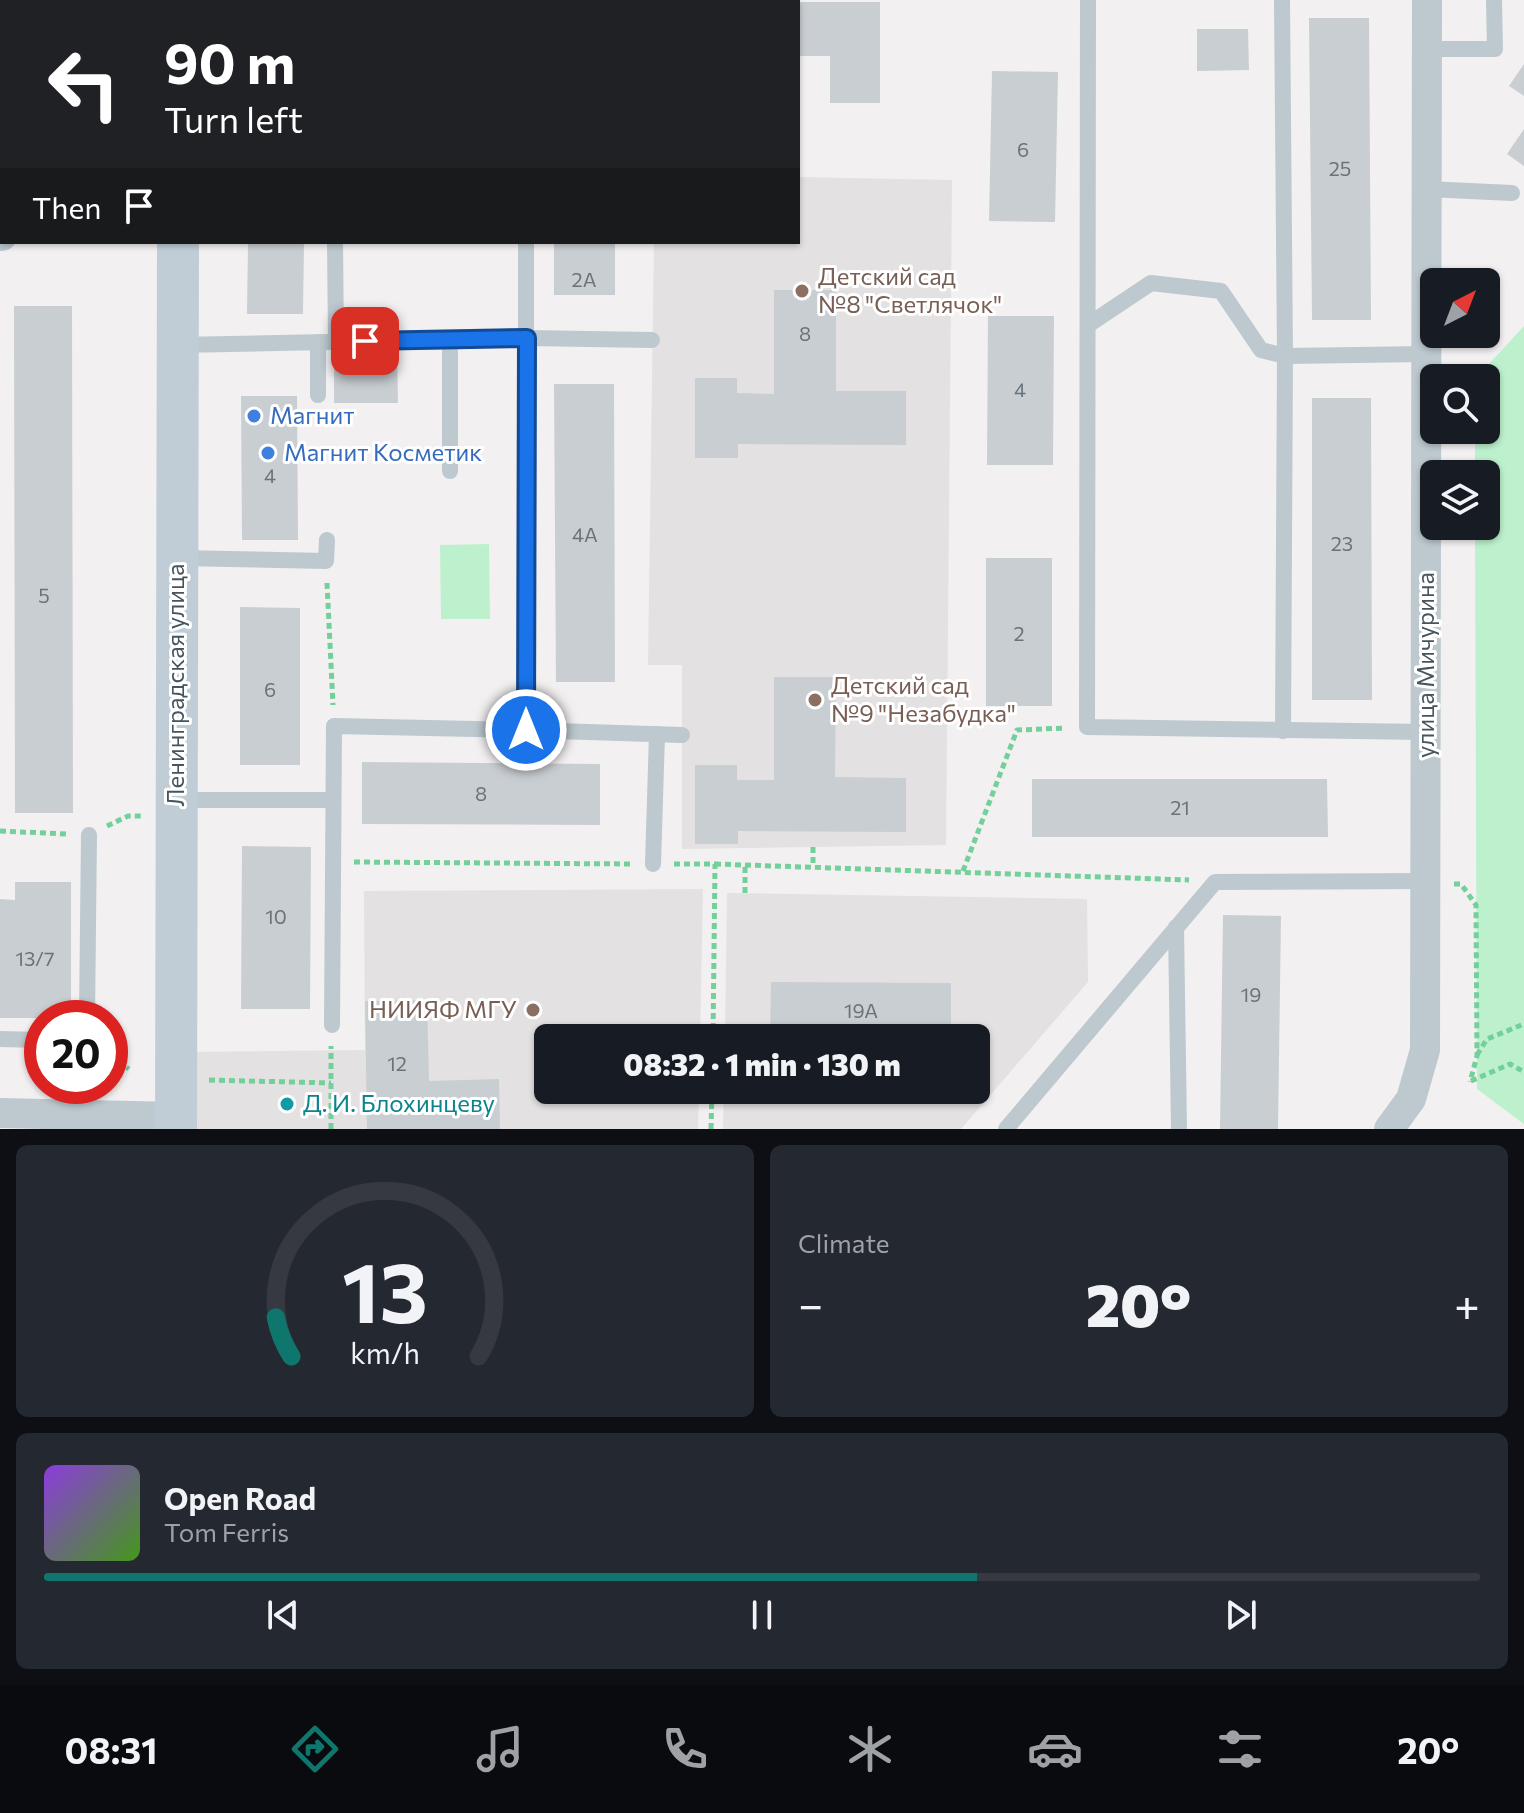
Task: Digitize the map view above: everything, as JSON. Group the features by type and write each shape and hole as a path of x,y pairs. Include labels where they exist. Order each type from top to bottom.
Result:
{"street":[{"name":"улица Мичурина","path":"1389,1129 1411,1099 1425,1050 1427,0"},
{"name":"Ленинградская улица","path":"176,1123 178,244"},
{"path":"0,1113 176,1123"}],"lane":[{"path":"1088,0 1087,727 1426,732"},
{"path":"1282,0 1285,356 1283,731"},
{"path":"1427,49 1495,49 1494,0"},
{"path":"1427,189 1512,193"},
{"path":"335,244 336,342"},
{"path":"526,244 526,730"},
{"path":"1088,325 1151,283 1221,291 1261,350 1285,356 1426,354"},
{"path":"178,345 527,338 652,340"},
{"path":"450,340 450,471"},
{"path":"318,342 318,395"},
{"path":"177,558 326,561 327,540"},
{"path":"332,1025 334,726 682,735"},
{"path":"653,864 657,734"},
{"path":"176,808 333,800"},
{"path":"87,1000 89,835"},
{"path":"1006,1129 1215,882 1426,881"},
{"path":"1176,927 1179,1129"},
{"path":"0,1039 24,1040"}],"path":[{"path":"326,561 334,726"},
{"path":"963,871 1017,730 1087,727"},
{"path":"0,831 89,835 128,816 176,808"},
{"path":"813,847 813,865"},
{"path":"333,862 813,865 1215,882"},
{"path":"713,1024 715,864"},
{"path":"745,864 745,893"},
{"path":"1426,881 1461,884 1476,905 1477,1056"},
{"path":"1524,1024 1487,1039 1477,1056 1470,1082 1510,1064 1524,1072"},
{"path":"331,1129 332,1025"},
{"path":"209,1080 331,1083"},
{"path":"711,1129 712,1104"}],"shaded area":[{"path":"800,177 952,180 946,845 682,849 682,665 648,665 654,244 800,244"},
{"name":"НИИЯФ МГУ","path":"703,889 700,1024 534,1024 534,1104 699,1104 698,1129 190,1129 188,1052 365,1050 364,891"},
{"path":"727,893 1087,899 1088,982 990,1095 990,1024 725,1024"},
{"path":"724,1104 983,1104 961,1129 723,1129"}],"green space":[{"path":"1524,326 1524,1124 1477,1089 1475,540 1500,540 1500,460 1475,460 1475,444 1500,444 1500,364 1489,364"},
{"path":"489,544 490,619 441,619 440,545"}],"building":[{"path":"800,2 880,2 880,103 830,103 830,56 800,56"},
{"path":"1309,18 1369,18 1371,320 1312,320"},
{"path":"1197,29 1248,29 1249,70 1197,71"},
{"path":"1524,64 1524,96 1509,86"},
{"path":"992,71 1058,72 1055,222 989,221"},
{"path":"1524,129 1524,166 1507,154"},
{"path":"248,244 304,244 303,314 247,314"},
{"path":"554,244 615,244 615,295 554,295"},
{"path":"774,290 836,290 836,391 906,391 906,445 738,444 738,458 695,458 695,378 737,378 737,393 774,394"},
{"path":"14,306 72,306 73,813 15,813"},
{"path":"988,316 1054,316 1053,465 987,465"},
{"path":"334,348 397,348 398,403 334,403"},
{"path":"554,384 614,384 615,682 556,682"},
{"path":"241,396 297,396 298,540 242,540"},
{"path":"1312,398 1371,398 1372,700 1312,700"},
{"path":"986,558 1052,558 1052,706 986,706"},
{"path":"240,607 300,608 300,765 240,765"},
{"path":"774,677 836,677 835,777 906,778 906,832 738,831 738,844 695,844 695,765 737,765 737,780 774,780"},
{"path":"362,762 600,764 600,825 362,824"},
{"path":"1032,779 1327,779 1328,837 1032,837"},
{"path":"242,846 311,847 310,1009 241,1009"},
{"path":"15,882 71,882 71,1000 24,1000 24,1018 0,1018 0,899 15,900"},
{"path":"1223,915 1281,916 1278,1129 1220,1129"},
{"path":"771,982 951,983 951,1024 770,1024"},
{"path":"427,1000 429,1081 499,1079 500,1129 367,1129 365,1001"}],"place":[{"name":"Детский сад №8 \"Светлячок\"","path":"802,291"},
{"name":"Магнит","path":"254,416"},
{"name":"Магнит Косметик","path":"268,453"},
{"name":"Детский сад №9 \"Незабудка\"","path":"815,700"},
{"name":"НИИЯФ МГУ","path":"533,1010"},
{"name":"Д. И. Блохинцеву","path":"287,1104"}],"route":[{"path":"365,341 527,338 526,730"}]}
